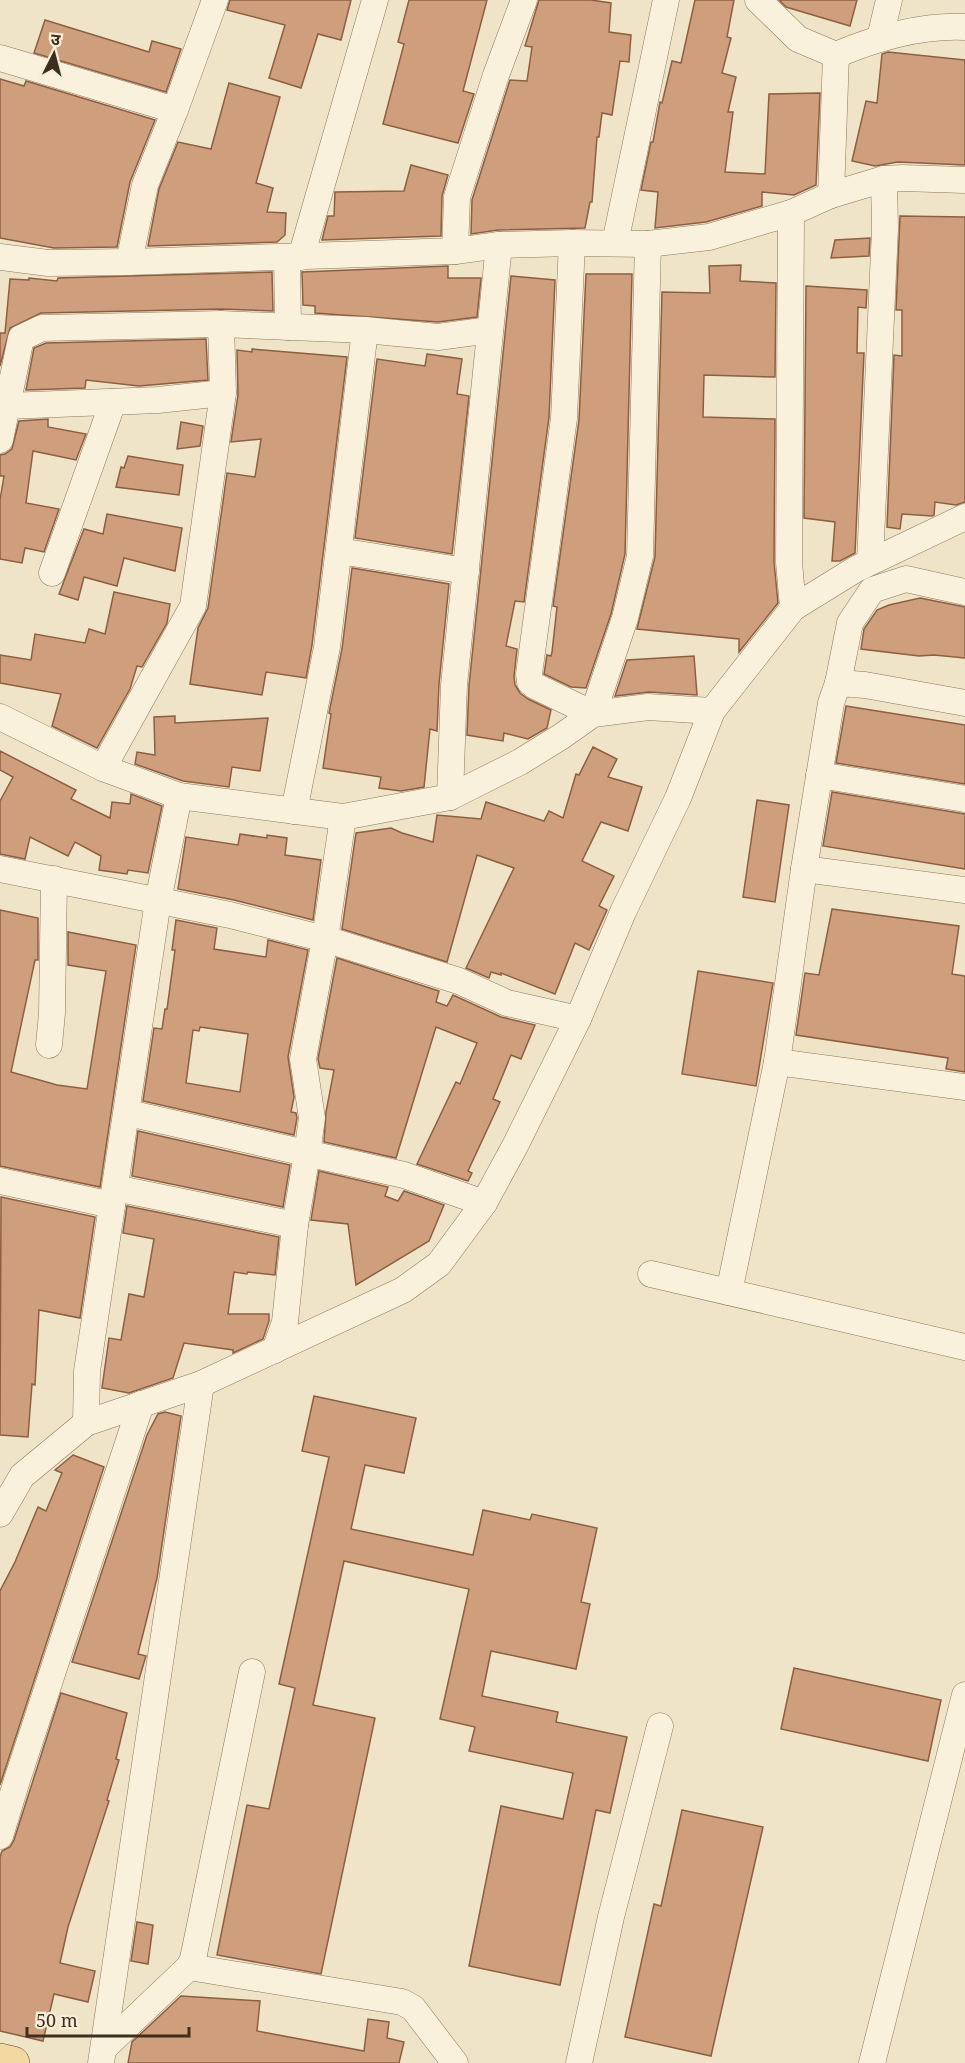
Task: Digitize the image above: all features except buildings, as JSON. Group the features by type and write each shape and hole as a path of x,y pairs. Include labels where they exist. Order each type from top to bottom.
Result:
{"main road":[{"path":"0,2060 13,2063"}],"street":[{"path":"129,262 145,185 176,110 215,0"},
{"path":"288,327 294,257 375,0"},
{"path":"455,251 457,197 496,75 524,0"},
{"path":"615,243 666,0"},
{"path":"758,0 798,39 836,55 880,38 910,32 965,27"},
{"path":"880,38 889,0"},
{"path":"831,195 836,55"},
{"path":"0,58 176,110"},
{"path":"870,562 885,229 884,179"},
{"path":"0,257 48,263 129,262 455,251 499,245 648,244 709,237 790,213 831,195 884,179 965,180"},
{"path":"790,213 789,562 793,608"},
{"path":"572,243 564,418 536,637 529,674 530,682 535,686 593,714"},
{"path":"593,714 625,618 640,556 648,244"},
{"path":"450,797 454,685 499,245"},
{"path":"0,440 7,406 7,374 21,338 42,328 221,324 365,330 438,337 490,330"},
{"path":"103,768 193,606 223,393 221,324"},
{"path":"294,811 327,647 365,330"},
{"path":"7,406 113,402 223,393"},
{"path":"52,573 113,402"},
{"path":"0,1514 22,1476 86,1423 201,1384 404,1290 439,1264 483,1203 515,1146 578,1019 623,912 678,798 712,711 793,608 870,562 965,517"},
{"path":"339,551 466,571"},
{"path":"729,1292 777,1062 819,775 831,704 838,683 850,623 872,590 906,579 965,591"},
{"path":"838,683 865,685 965,703"},
{"path":"0,717 103,768 179,796 343,817 450,797 520,762 593,714 648,707 712,711"},
{"path":"819,775 965,799"},
{"path":"86,1423 87,1371 128,1113 158,901 179,796"},
{"path":"275,1350 285,1322 295,1225 312,1118 303,1059 325,939 343,817"},
{"path":"804,868 965,890"},
{"path":"0,869 230,915 325,939 459,981 507,1003 578,1019"},
{"path":"49,1046 52,1013 54,879"},
{"path":"777,1062 965,1087"},
{"path":"128,1113 404,1175 483,1203"},
{"path":"0,1181 295,1225"},
{"path":"651,1274 965,1347"},
{"path":"102,2055 201,1384"},
{"path":"0,1836 141,1404"},
{"path":"102,2055 189,1967 196,1948 252,1672"},
{"path":"872,2063 965,1695"},
{"path":"579,2063 602,1954 660,1726"},
{"path":"189,1967 402,2002 413,2008 455,2063"}]}
